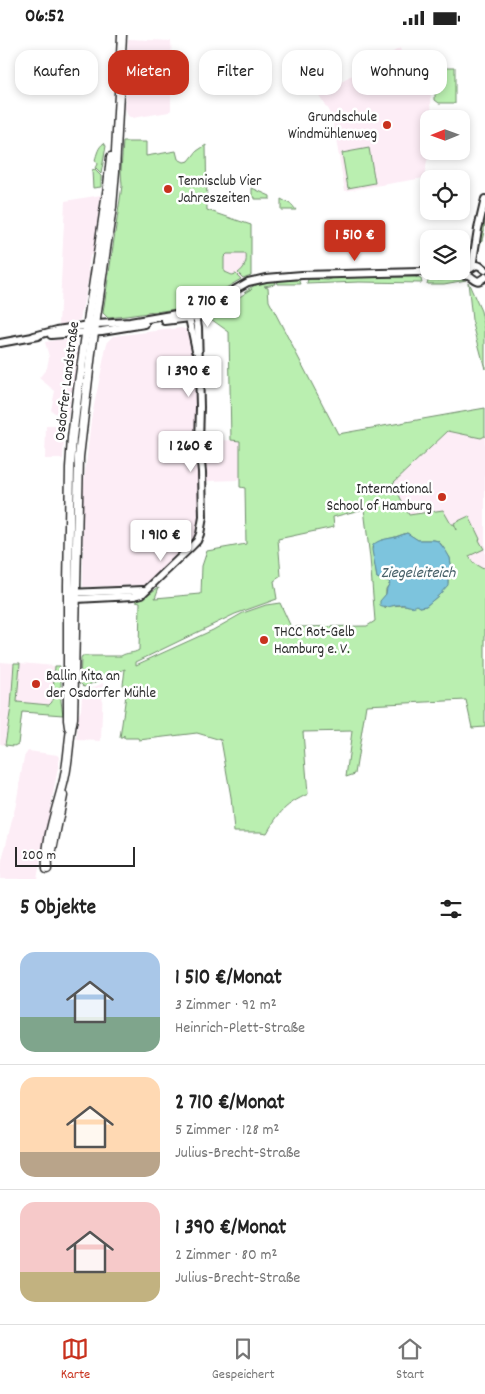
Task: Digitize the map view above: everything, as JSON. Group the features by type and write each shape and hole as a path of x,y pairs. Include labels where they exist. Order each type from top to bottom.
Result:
{"main road":[{"name":"Osdorfer Landstraße","path":"45,879 62,807 63,785 75,701 79,457 96,267 110,171 118,35"},
{"name":"Osdorfer Landstraße","path":"70,732 68,720 68,593 70,467 75,409 91,328 102,285 112,207 122,35"},
{"path":"96,267 102,285"}],"street":[{"path":"477,270 485,273 484,277 479,281 476,281 476,248 485,199"},
{"path":"188,315 252,281 275,277 346,273 420,272"},
{"path":"0,343 50,331 91,328 193,313 197,316 214,308 220,298"},
{"path":"188,315 199,363"},
{"path":"68,593 76,596 136,596 142,594 195,543 200,534 202,529 202,502 197,316"}],"shaded area":[{"path":"128,39 171,41 171,50 127,50"},
{"name":"Grundschule Windmühlenweg","path":"352,76 352,95 431,95 432,110 420,110 420,160 427,160 425,170 420,170 420,179 345,191 332,117 319,95 342,95 342,82"},
{"path":"126,95 171,95 171,110 169,112 132,118 128,116 125,109"},
{"path":"101,195 93,253 90,256 88,270 90,272 80,320 59,325 65,201"},
{"path":"227,254 246,254 246,262 240,275 243,278 241,279 238,276 224,272 224,257"},
{"path":"181,328 188,330 195,357 199,527 196,538 148,584 83,587 83,492 91,420 107,343 114,336"},
{"path":"78,338 76,348 79,349 67,421 51,410 55,391 39,378 47,368 49,357 45,342"},
{"path":"46,426 59,426 64,430 63,459 45,459"},
{"name":"International School of Hamburg","path":"448,431 481,438 485,436 485,570 473,563 453,524 451,525 443,511 409,515 393,483"},
{"path":"240,440 240,480 206,481 205,441"},
{"path":"0,662 14,663 11,707 5,745 0,744"},
{"name":"Ballin Kita an der Osdorfer Mühle","path":"20,663 55,666 52,702 49,705 17,702"},
{"path":"103,683 101,741 77,740 78,717 81,710 82,696 85,691"},
{"path":"28,751 58,755 60,757 37,879 0,879 0,869 16,804 24,757"}],"green space":[{"path":"447,67 455,67 455,103 439,103 435,100 435,95 447,95"},
{"path":"123,142 146,142 146,156 176,151 178,159 184,162 189,161 197,151 206,145 207,210 251,225 251,275 243,278 238,273 245,265 246,254 227,254 224,257 224,272 231,275 236,274 241,279 214,295 183,308 108,318 103,313 122,186"},
{"path":"104,143 106,146 101,174 95,168 97,164 95,160 99,149"},
{"path":"369,148 375,183 348,188 342,153"},
{"path":"95,170 101,176 101,187 93,188 92,171"},
{"path":"252,188 270,196 270,199 255,199 255,197 252,197"},
{"path":"281,199 292,205 296,210 281,210"},
{"path":"485,208 484,234 479,246 480,230"},
{"path":"337,277 415,277 420,279 422,283 359,282 307,284 308,279 328,280"},
{"path":"299,279 301,284 277,284 276,280"},
{"path":"274,280 275,284 264,286 268,287 269,301 338,434 485,408 485,436 481,438 448,431 393,483 409,515 443,510 456,530 454,523 469,516 484,549 469,556 473,563 485,570 485,727 472,728 466,700 366,705 355,774 346,777 352,731 303,732 308,794 284,809 267,833 234,832 231,797 221,740 197,733 139,740 138,738 124,738 124,735 120,738 126,695 123,685 125,669 84,687 80,683 81,658 82,656 121,656 139,650 140,602 137,600 159,587 155,598 201,594 202,566 207,551 246,544 245,488 240,487 240,441 231,440 229,332 208,317 252,289 244,292 251,287","holes":["364,509 375,621 367,626 291,627 280,603 266,605 243,613 213,630 136,665 136,662 235,614 277,599 274,581 281,576 278,539 334,527 333,517","407,533 418,540 434,540 441,544 450,558 448,583 439,595 426,606 420,607 417,604 388,606 385,609 386,589 390,583 377,578 372,547 380,541"]},
{"path":"428,280 466,280 444,284 427,284"},
{"path":"468,282 481,311 485,329 485,369 472,320"},
{"path":"75,429 79,429 75,477 73,582 71,582 72,477"},
{"path":"14,663 20,663 17,702 49,705 52,702 55,666 60,666 63,715 22,712 18,744 14,746 5,745 11,707"}],"water":[{"name":"Ziegeleiteich","path":"407,533 418,540 438,541 446,551 451,564 448,574 448,585 426,606 396,605 382,607 380,606 380,601 386,594 390,583 377,578 372,550 373,545 381,540"}],"place":[{"name":"Grundschule Windmühlenweg","path":"387,125"},
{"name":"Tennisclub Vier Jahreszeiten","path":"168,189"},
{"name":"International School of Hamburg","path":"442,497"},
{"name":"THCC Rot-Gelb Hamburg e. V.","path":"264,640"},
{"name":"Ballin Kita an der Osdorfer Mühle","path":"36,684"}]}
